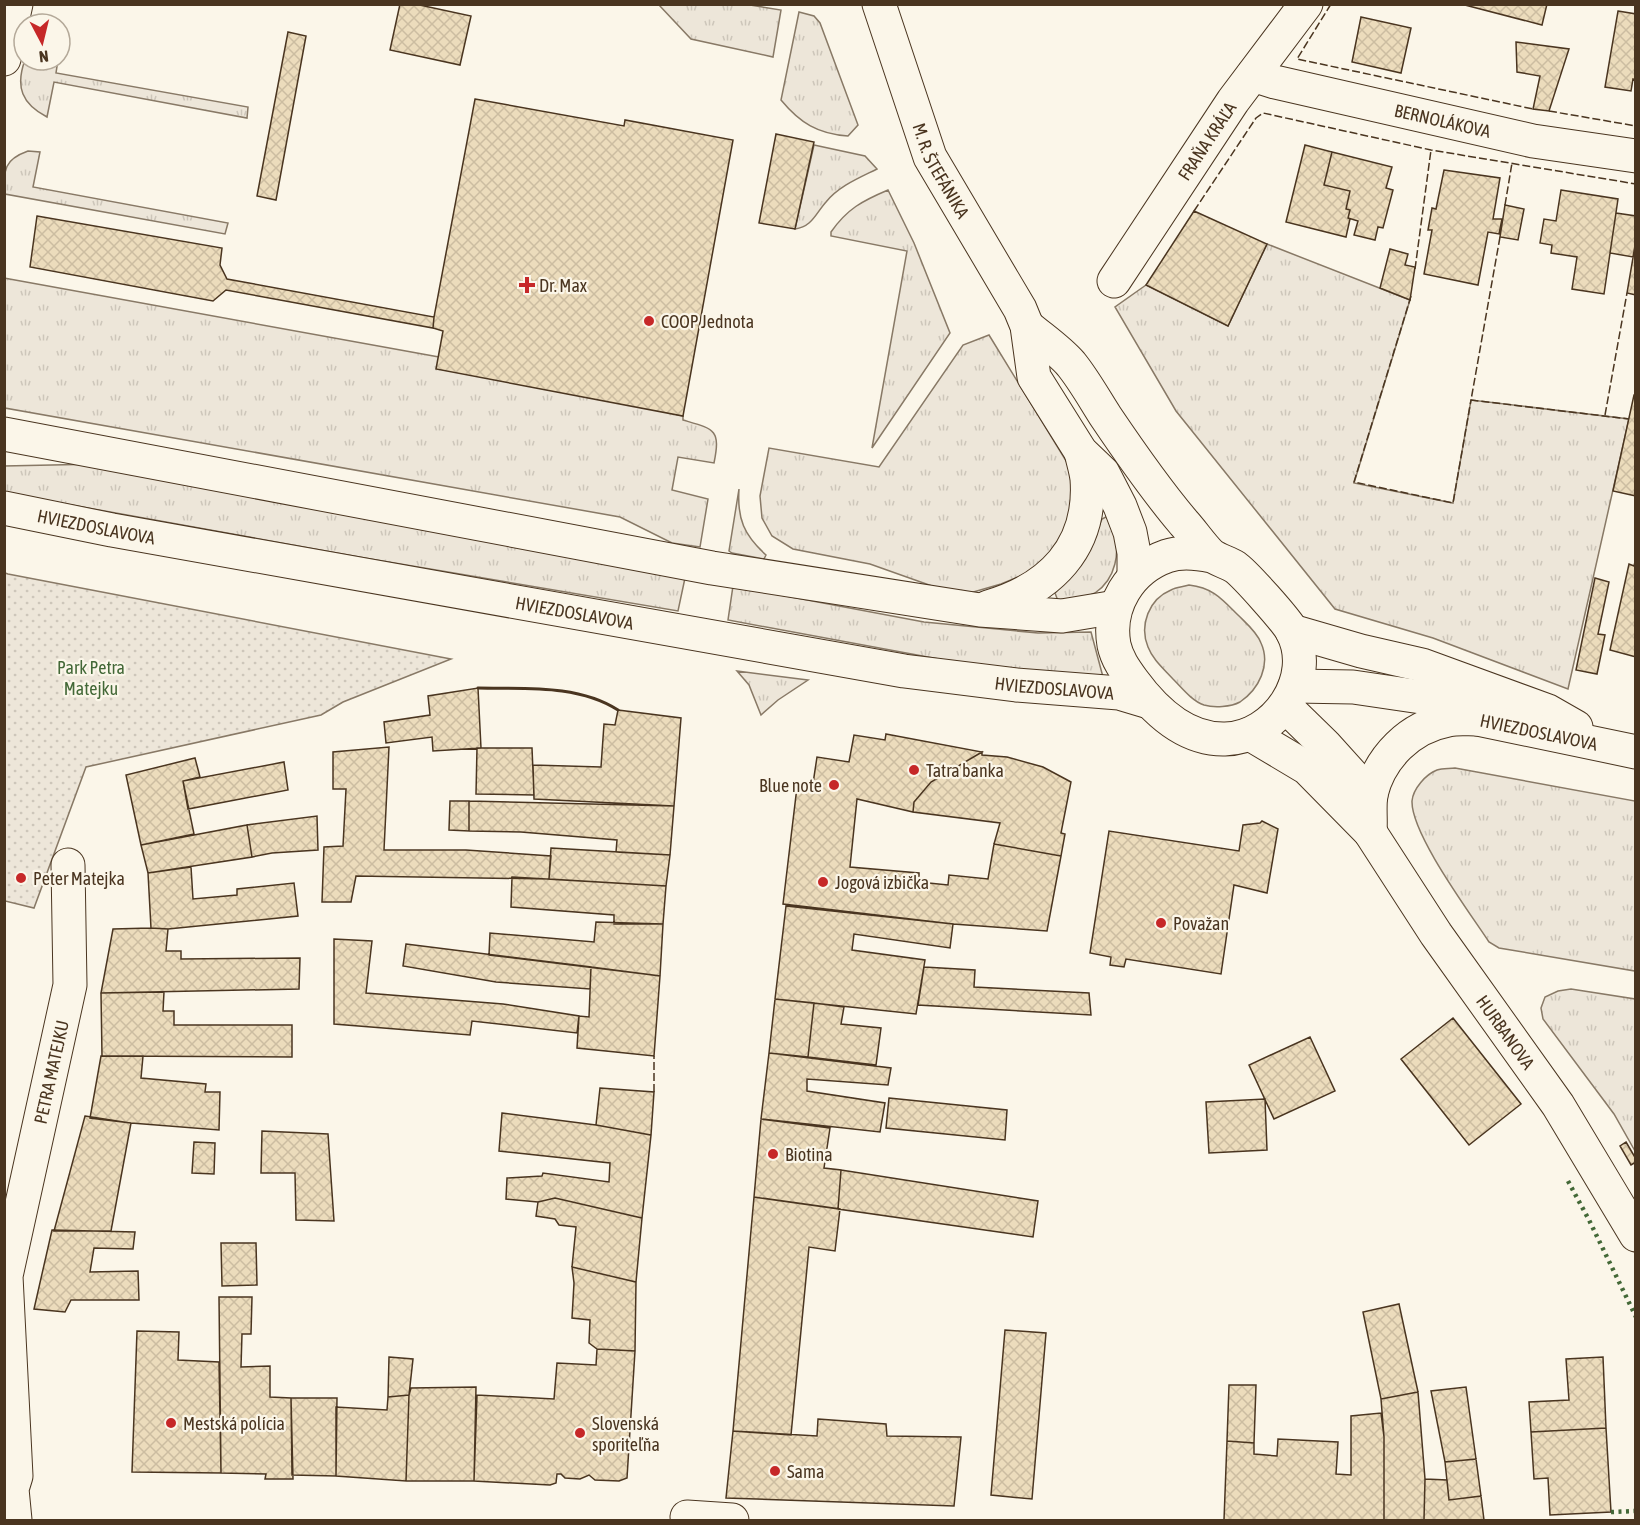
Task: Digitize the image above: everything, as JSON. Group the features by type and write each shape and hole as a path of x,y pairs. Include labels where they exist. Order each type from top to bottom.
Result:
{"street":[{"path":"4,59 16,4"},
{"name":"M. R. ŠTEFÁNIKA","path":"879,4 930,157 1020,309 1027,326 1034,377 1081,452 1103,472 1120,506 1130,532 1134,553 1134,576"},
{"name":"FRAŇA KRÁĽA","path":"1114,281 1233,101 1306,4"},
{"name":"BERNOLÁKOVA","path":"1253,75 1533,141 1635,156"},
{"name":"M. R. ŠTEFÁNIKA","path":"1027,326 1070,364 1154,487 1212,556"},
{"path":"4,434 712,568 980,610 1062,616 1116,607"},
{"name":"M. R. ŠTEFÁNIKA","path":"980,610 1010,601 1033,589 1054,573 1070,553 1081,529 1087,503 1087,478 1081,452"},
{"name":"HVIEZDOSLAVOVA","path":"4,508 124,532 904,671 1016,685 1119,693 1149,702"},
{"path":"1190,552 1212,556 1234,567 1250,581 1292,630 1298,651 1299,667 1290,696 1269,723 1250,734 1226,739 1202,737 1175,724 1149,702 1122,666 1114,646 1113,629 1116,607 1134,576 1147,565 1168,555 1190,552"},
{"name":"HVIEZDOSLAVOVA","path":"1292,630 1361,651 1433,669 1548,711 1622,749"},
{"name":"HVIEZDOSLAVOVA","path":"1290,696 1353,687 1421,697 1478,719 1622,749"},
{"path":"1290,696 1325,745 1371,796"},
{"path":"1370,832 1371,796 1380,770 1396,748 1420,730 1448,720 1478,719"},
{"name":"HURBANOVA","path":"1250,734 1307,768 1370,832 1436,934 1558,1105 1635,1235"},
{"name":"PETRA MATEJKU","path":"13,1505 16,1476 6,1276 70,985 68,866"},
{"path":"687,1517 732,1521"}],"green space":[{"path":"659,5 750,5 781,10 773,57 691,39"},
{"path":"799,12 814,16 820,23 858,125 848,136 828,133 810,126 795,115 781,100"},
{"path":"22,72 56,72 248,107 247,118 54,82 47,117 26,100"},
{"path":"814,145 865,156 877,169 837,191 810,222 795,229"},
{"path":"28,151 40,152 33,187 228,223 225,234 5,194 5,172 9,162"},
{"path":"888,190 914,243 950,333 872,448 907,251 831,236 831,232 856,206"},
{"path":"1267,244 1410,300 1354,483 1453,503 1471,400 1629,419 1568,689 1433,638 1335,609 1176,411 1115,307 1146,285 1228,326"},
{"path":"4,278 439,357 683,416 683,420 713,432 716,443 714,463 678,457 672,490 708,499 700,547 672,543 620,517 5,408"},
{"path":"989,335 1068,464 1074,495 1069,529 1038,569 1001,584 970,593 946,591 870,564 793,549 772,536 762,518 760,496 769,448 879,467 963,345"},
{"path":"100,464 685,578 678,611 365,558 5,493 4,466"},
{"path":"739,489 741,518 747,533 766,555 764,559 729,551"},
{"path":"1106,517 1111,524 1117,546 1115,564 1108,580 1091,595 1058,601 1055,593 1085,558 1102,519"},
{"name":"Park Petra Matejku","path":"5,573 451,659 343,702 321,715 86,767 34,908 5,901"},
{"path":"1189,585 1211,591 1221,599 1251,628 1261,643 1265,660 1261,676 1247,697 1236,704 1213,706 1195,701 1159,664 1148,647 1145,630 1152,606 1163,594"},
{"path":"733,586 924,622 1038,633 1091,632 1103,677 998,670 728,620"},
{"path":"737,671 808,680 778,700 761,715 749,685"},
{"path":"1455,768 1635,801 1635,971 1499,948 1489,942 1443,873 1414,815 1413,796 1421,782 1437,770"},
{"path":"1571,989 1635,999 1635,1151 1614,1114 1543,1019 1541,1008 1545,997 1558,991"}],"building":[{"path":"400,4 415,4 471,16 460,65 390,50"},
{"path":"1461,4 1547,4 1542,25"},
{"path":"1618,11 1636,14 1636,80 1633,79 1631,91 1605,87"},
{"path":"1361,17 1411,28 1401,73 1352,62"},
{"path":"288,32 306,36 276,200 257,196"},
{"path":"1516,42 1569,49 1549,111 1533,109 1540,76 1517,72"},
{"path":"475,99 624,126 625,120 733,140 683,416 436,369 443,331 433,328 434,317"},
{"path":"776,134 814,142 795,229 759,223"},
{"path":"1305,145 1332,152 1324,185 1350,191 1346,209 1350,210 1348,218 1350,219 1346,237 1286,222"},
{"path":"1332,152 1392,167 1386,188 1393,190 1383,228 1378,227 1375,240 1354,235 1358,221 1348,218 1350,210 1346,209 1350,191 1324,185"},
{"path":"1444,170 1500,178 1493,219 1502,219 1499,234 1488,232 1478,285 1424,274 1432,230 1428,230 1432,208 1436,209"},
{"path":"1561,190 1618,199 1604,294 1572,289 1577,257 1551,253 1552,245 1540,243 1544,219 1556,221"},
{"path":"1505,205 1524,209 1518,240 1500,237"},
{"path":"1194,211 1267,244 1228,326 1146,285"},
{"path":"1616,213 1636,216 1633,257 1610,253"},
{"path":"37,216 222,248 220,265 227,279 434,317 433,328 226,290 213,301 30,267"},
{"path":"1636,240 1636,295 1627,293"},
{"path":"1390,249 1408,254 1405,265 1415,267 1410,300 1380,288"},
{"path":"1634,395 1636,395 1636,496 1613,491"},
{"path":"1636,558 1636,657 1610,650 1629,564 1634,566"},
{"path":"1595,578 1609,582 1598,634 1605,635 1597,674 1576,670"},
{"path":"478,688 481,748 433,751 432,737 386,743 384,722 430,715 428,696"},
{"path":"618,710 681,718 674,806 534,799 533,765 601,767 604,724 615,725"},
{"path":"886,734 982,752 931,782 914,802 913,812 857,799 850,867 919,873 919,882 948,885 949,875 988,879 994,844 1061,856 1047,931 953,924 783,904 797,787 812,790 817,757 849,762 854,735 885,740"},
{"path":"389,747 384,850 466,850 551,856 549,879 356,876 351,902 322,902 324,847 343,846 346,789 333,789 333,752"},
{"path":"477,748 532,748 534,795 476,794"},
{"path":"982,752 982,755 1007,757 1043,767 1071,782 1061,833 1065,834 1061,856 994,844 1000,823 913,812 914,802 931,782"},
{"path":"195,758 200,777 183,781 194,834 141,845 126,775"},
{"path":"284,762 288,790 188,809 183,781"},
{"path":"450,801 469,801 469,831 449,830"},
{"path":"469,801 674,806 670,855 616,852 617,840 521,832 469,831"},
{"path":"317,816 318,850 272,853 252,857 247,825"},
{"name":"Považan","path":"1262,821 1278,829 1267,893 1234,885 1221,974 1126,959 1124,967 1110,965 1111,957 1090,953 1109,831 1239,851 1243,825"},
{"path":"247,825 252,857 148,873 141,845"},
{"path":"551,848 670,855 666,886 549,879"},
{"path":"191,867 193,899 237,895 237,889 294,883 298,916 168,929 151,928 148,873"},
{"path":"512,877 666,886 663,924 614,924 614,915 511,907"},
{"path":"786,906 953,924 950,948 854,934 852,950 925,960 916,1014 775,999"},
{"path":"596,922 663,924 660,976 489,955 490,933 594,942"},
{"path":"113,929 168,929 166,951 181,951 181,959 300,958 299,989 101,993"},
{"path":"334,939 372,941 366,993 503,1004 579,1016 577,1033 472,1021 470,1035 334,1024"},
{"path":"406,944 591,967 590,989 496,982 403,966"},
{"path":"591,967 660,976 654,1056 577,1048 579,1016 589,1017"},
{"path":"924,967 975,970 974,987 1089,993 1091,1015 918,1005"},
{"path":"164,992 163,1011 174,1011 174,1025 292,1025 292,1057 102,1056 101,993"},
{"path":"775,999 814,1003 808,1057 769,1053"},
{"path":"814,1003 844,1007 841,1024 881,1028 876,1065 808,1057"},
{"path":"1453,1018 1521,1104 1469,1145 1401,1059"},
{"path":"1310,1037 1335,1091 1274,1119 1249,1065"},
{"path":"769,1053 891,1068 888,1085 807,1079 807,1091 885,1103 880,1132 761,1119"},
{"path":"101,1056 143,1056 141,1078 206,1084 205,1092 220,1092 219,1130 90,1118"},
{"path":"600,1088 654,1092 651,1135 596,1125"},
{"path":"889,1098 1007,1110 1005,1140 886,1128"},
{"path":"1265,1099 1267,1150 1209,1153 1206,1102"},
{"path":"502,1113 596,1125 651,1135 642,1218 555,1198 538,1202 506,1199 507,1178 542,1176 543,1173 609,1182 610,1163 499,1151"},
{"path":"85,1116 131,1123 111,1231 54,1231"},
{"path":"761,1119 830,1128 824,1168 841,1170 838,1209 754,1197"},
{"path":"262,1131 328,1134 334,1221 296,1220 295,1173 261,1173"},
{"path":"194,1142 215,1143 214,1174 192,1173"},
{"path":"1626,1142 1636,1159 1636,1162 1631,1165 1620,1146"},
{"path":"841,1170 1038,1201 1033,1237 838,1209"},
{"path":"754,1197 840,1209 835,1251 809,1247 791,1435 733,1431"},
{"path":"555,1198 642,1218 636,1282 572,1267 576,1227 559,1225 555,1219 536,1216 538,1202"},
{"path":"52,1230 135,1232 133,1249 94,1248 90,1272 138,1271 139,1300 71,1300 65,1312 34,1309"},
{"path":"221,1243 256,1243 257,1285 222,1286"},
{"path":"572,1267 636,1282 635,1351 597,1349 589,1343 590,1320 572,1318 574,1283"},
{"path":"219,1297 252,1297 251,1334 242,1334 241,1367 270,1366 270,1397 291,1398 293,1479 265,1479 266,1474 221,1473"},
{"path":"1399,1304 1418,1392 1381,1399 1363,1312"},
{"path":"1005,1330 1046,1333 1032,1499 991,1495"},
{"path":"137,1331 179,1332 178,1360 219,1362 221,1473 132,1472"},
{"path":"597,1349 635,1351 627,1478 619,1481 595,1480 589,1475 580,1479 565,1478 557,1474 556,1483 550,1485 474,1481 477,1395 554,1399 557,1363 596,1365"},
{"path":"389,1357 413,1359 409,1395 388,1397"},
{"path":"1603,1357 1606,1428 1531,1432 1529,1402 1569,1400 1566,1359"},
{"path":"1229,1385 1256,1385 1254,1443 1227,1441"},
{"path":"476,1387 474,1481 406,1481 411,1388"},
{"path":"1466,1387 1476,1459 1445,1462 1431,1391"},
{"path":"1418,1392 1425,1479 1424,1520 1384,1520 1384,1437 1381,1399"},
{"path":"409,1395 406,1481 336,1476 336,1407 387,1410 388,1397"},
{"path":"291,1398 337,1398 336,1476 292,1475"},
{"path":"1381,1413 1384,1437 1384,1520 1224,1520 1227,1441 1254,1443 1254,1454 1277,1456 1278,1439 1338,1442 1336,1474 1351,1475 1351,1416"},
{"path":"818,1419 886,1424 887,1436 961,1437 954,1506 726,1498 733,1431 817,1436"},
{"path":"1606,1428 1611,1512 1550,1515 1548,1478 1534,1479 1531,1432"},
{"path":"1476,1459 1481,1496 1449,1500 1445,1462"},
{"path":"1425,1479 1447,1480 1449,1500 1481,1496 1484,1520 1424,1520"}],"hedge":[{"path":"1568,1181 1636,1317"},
{"path":"1611,1512 1636,1511"}],"fence":[{"path":"1331,4 1297,59 1533,109"},
{"path":"1549,111 1636,126"},
{"path":"1194,211 1256,118 1263,113 1431,150 1636,184"},
{"path":"1415,269 1431,150"},
{"path":"1505,205 1512,163"},
{"path":"1500,237 1471,400 1629,419"},
{"path":"1605,415 1627,293"},
{"path":"1411,296 1354,482 1453,503 1471,400"},
{"path":"654,1056 654,1092"}],"wall":[{"path":"478,688 568,692 586,696 618,710"}],"place":[{"name":"Dr. Max","path":"527,285"},
{"name":"COOP Jednota","path":"649,321"},
{"name":"Tatra banka","path":"914,770"},
{"name":"Blue note","path":"834,785"},
{"name":"Peter Matejka","path":"21,878"},
{"name":"Jogová izbička","path":"823,882"},
{"name":"Považan","path":"1161,923"},
{"name":"Biotina","path":"773,1154"},
{"name":"Mestská polícia","path":"171,1423"},
{"name":"Slovenská sporiteľňa","path":"580,1433"},
{"name":"Sama","path":"775,1471"}]}
